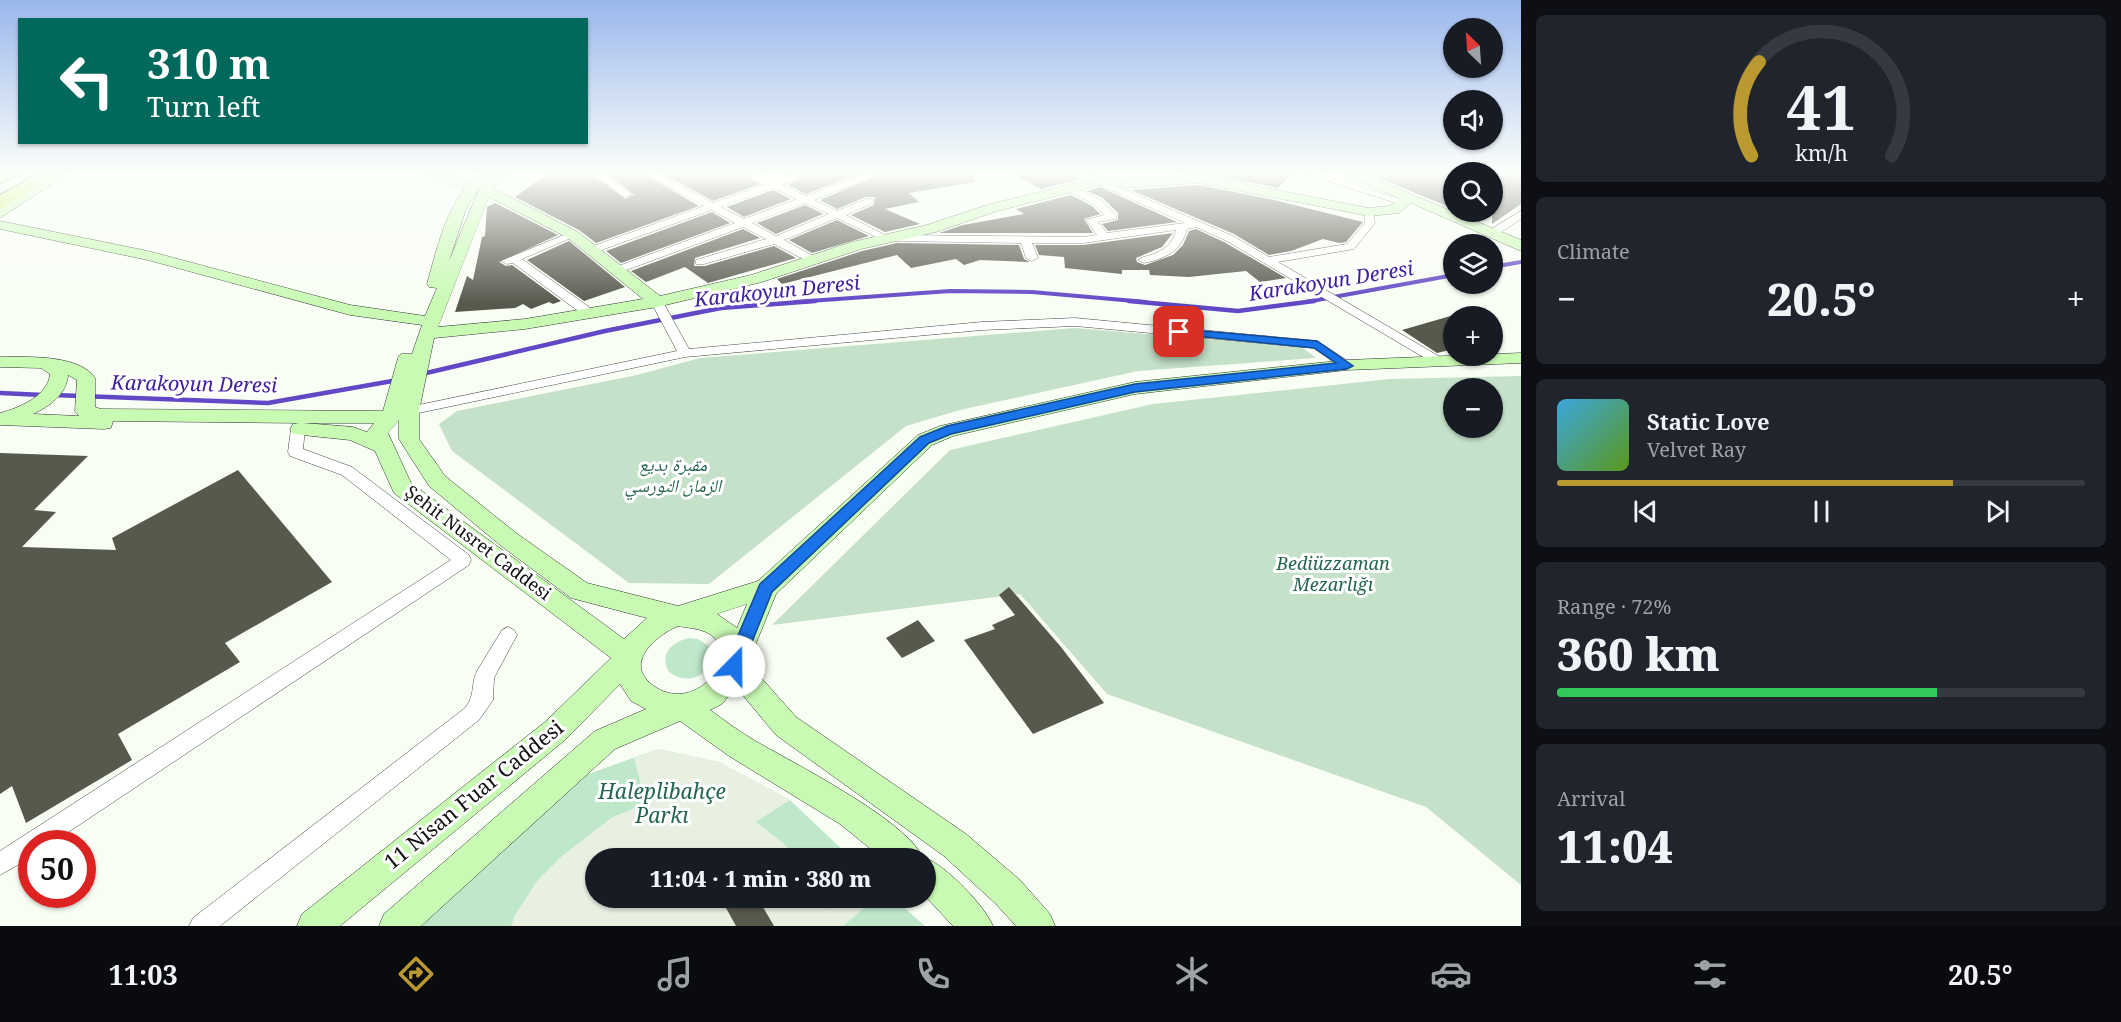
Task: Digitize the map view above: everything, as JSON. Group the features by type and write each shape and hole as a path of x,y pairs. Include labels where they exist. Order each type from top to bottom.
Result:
{"main road":[{"name":"Şehit Nusret Caddesi","path":"461,217 448,238 401,408 409,439 436,481 508,539 580,591 678,616"},
{"path":"541,217 573,235 657,302"},
{"path":"0,225 179,263 327,307 393,319 421,334 525,324 657,302 756,279 813,260 931,229 965,217"},
{"path":"1453,217 1494,232 1521,246"},
{"path":"895,848 851,813 740,747 683,706 664,705 648,699 636,687 629,673 629,657 635,643 646,630 661,621 765,588 925,440 947,431 1135,388 1347,366 1521,358"},
{"path":"0,362 46,364 79,372 86,378 85,411 101,415 401,408"},
{"path":"2,419 43,401 56,388 60,378 59,372 46,364"},
{"name":"Şehit Nusret Caddesi","path":"401,408 377,432 402,488 629,657"},
{"path":"2,419 298,429 353,434 383,446"},
{"path":"396,926 605,740 683,706 702,702 718,692 728,680 765,588"},
{"path":"678,616 708,620 721,628 732,646 734,666 786,726 955,845 1008,892 1038,926"},
{"name":"11 Nisan Fuar Caddesi","path":"314,926 555,730 629,657"},
{"path":"936,884 976,926"}],"street":[{"path":"592,250 686,217"},
{"path":"732,217 813,260"},
{"path":"617,270 759,217"},
{"path":"700,262 776,240 831,217"},
{"path":"841,217 892,238 1026,240 1105,238 1198,224"},
{"path":"1105,238 1091,220 1111,217"},
{"path":"1183,217 1270,260 1440,361"},
{"path":"1270,260 1350,247 1370,223 1369,217"},
{"path":"1494,232 1515,217"},
{"path":"1144,260 1166,254 1179,241 1182,227"},
{"path":"573,235 511,259 590,313"},
{"path":"1026,240 1032,258"},
{"path":"657,302 685,353"},
{"path":"401,408 685,353 982,326 1075,322 1317,345 1347,366"},
{"path":"52,830 463,560 347,471 295,452 298,429"},
{"path":"201,926 472,714 483,700 484,677 508,635"},
{"path":"0,864 18,852"}],"green space":[{"name":"مقبرة بديع الزمان النورسي","path":"1075,328 1302,347 1316,358 1138,371 960,410 906,426 709,584 629,583 452,451 439,424 457,411 637,375 700,358"},
{"name":"Bediüzzaman Mezarlığı","path":"1521,376 1521,885 1426,807 1107,694 1020,594 772,625 950,450 1153,404 1390,379"},
{"path":"690,638 698,639 710,647 712,661 699,676 688,679 669,672 666,660 669,649 673,645"},
{"name":"Haleplibahçe Parkı","path":"658,749 719,762 790,800 840,848 585,848 585,908 905,908 925,926 402,926 580,777"}],"shaded area":[{"path":"658,749 719,762 790,800 756,822 788,848 585,848 585,908 864,908 843,926 511,926 515,915 537,881 562,856 611,818 642,805 644,796 634,758"}],"building":[{"path":"486,217 523,217 558,235 499,262 506,266 512,265 561,301 553,304 549,302 531,309 523,304 515,308 455,312 467,276 473,280 482,237 485,236"},
{"path":"554,217 668,217 596,243 579,230"},
{"path":"698,217 721,217 730,223 621,263 606,251"},
{"path":"772,217 815,217 776,234 757,223"},
{"path":"855,217 904,217 920,224 885,232"},
{"path":"1006,217 1090,217 1084,219 1093,233 939,233 963,225"},
{"path":"1118,217 1166,217 1177,222 1108,231 1102,224 1118,220"},
{"path":"1195,217 1344,217 1363,222 1346,242 1339,243 1323,239 1291,251 1269,255 1234,234"},
{"path":"837,220 869,236 812,253 789,240"},
{"path":"743,229 760,238 695,258 694,266 705,266 774,246 796,258 708,283 685,267 646,282 631,271"},
{"path":"1196,229 1224,242 1286,278 1260,282 1246,271 1189,277 1150,275 1149,270 1122,270 1122,274 1065,268 1064,257 1039,255 1035,245 1083,245 1173,233 1162,247 1136,258 1137,262 1145,265 1173,255 1183,245 1189,231"},
{"path":"569,241 625,287 584,301 527,260"},
{"path":"897,243 1019,245 1024,259 1030,262 980,260 964,265 956,259 911,268 897,255 782,284 777,279 862,251"},
{"path":"1443,318 1443,352 1437,353 1402,330"},
{"path":"0,453 88,456 34,510 56,512 22,547 116,550 112,538 238,470 332,582 225,643 240,662 118,734 132,760 26,823 12,786 0,794"},
{"path":"1009,587 1061,647 1104,703 1033,734 964,640 995,629 992,625 1015,615 999,595"},
{"path":"918,620 935,641 902,658 886,638"},
{"path":"726,908 763,908 774,926 736,926"}],"waterway":[{"name":"Karakoyun Deresi","path":"1503,265 1521,262"},
{"name":"Karakoyun Deresi","path":"1306,302 1443,277"},
{"name":"Karakoyun Deresi","path":"795,302 950,291 1032,292 1146,302"},
{"name":"Karakoyun Deresi","path":"422,374 605,331 721,308 815,301"},
{"name":"Karakoyun Deresi","path":"1129,301 1238,311 1314,301"},
{"name":"Karakoyun Deresi","path":"53,395 268,403 398,380"},
{"name":"Karakoyun Deresi","path":"0,393 43,395"}],"route":[{"path":"734,666 765,588 925,440 947,431 1135,388 1347,366 1317,345 1179,332"}]}
